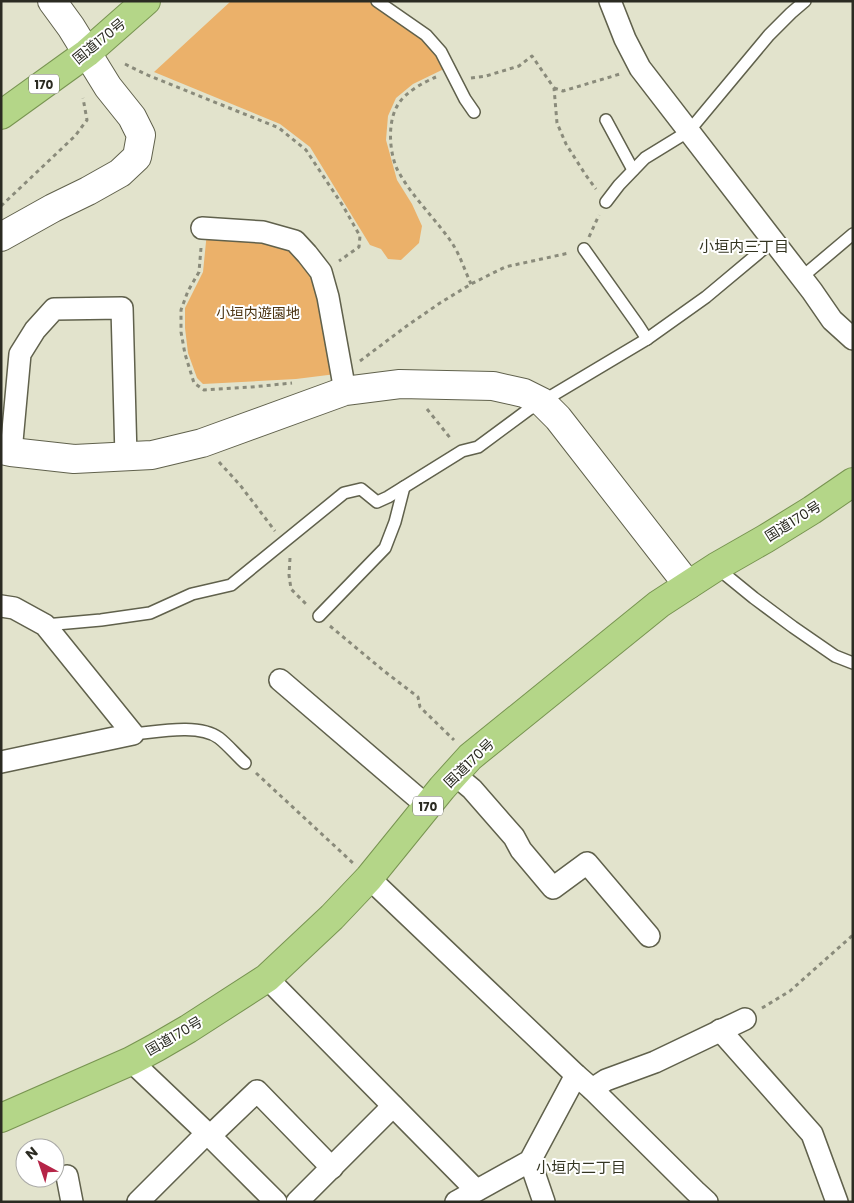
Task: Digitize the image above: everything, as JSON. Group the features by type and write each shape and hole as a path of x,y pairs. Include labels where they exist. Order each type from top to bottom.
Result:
{"highway":[{"name":"国道170号","path":"1,115 87,53 146,1"},
{"name":"国道170号","path":"1,1118 131,1060 188,1029 267,978 332,917 369,878 427,806 470,757 659,604 853,482"}],"street":[{"path":"1,237 120,174 137,157 141,135 132,118 108,87 71,27 52,1"},
{"path":"610,1 624,39 640,68 802,277 832,320 853,339"},
{"path":"202,228 263,232 295,241 308,254 322,272 344,383"},
{"path":"126,457 122,308 54,309 36,330 20,354 6,451 74,459 126,457 152,455 202,443 344,383 493,386 524,392 542,402 558,418 688,585"},
{"path":"1,606 14,608 45,625 133,734 1,762"},
{"path":"280,680 427,806"},
{"path":"454,774 472,789 514,837 521,850 553,888 587,863 649,936"},
{"path":"369,878 576,1075 592,1088 694,1191 708,1202"},
{"path":"267,978 476,1190"},
{"path":"592,1088 606,1080 655,1062 745,1019"},
{"path":"720,1030 812,1134 837,1202"},
{"path":"131,1060 208,1135 266,1199"},
{"path":"456,1202 530,1161 576,1075"},
{"path":"138,1202 208,1135 257,1092 332,1168"},
{"path":"297,1202 393,1106"},
{"path":"530,1161 544,1202"},
{"path":"67,1176 72,1202"}],"lane":[{"path":"377,1 426,35 441,52 465,99 474,112"},
{"path":"606,202 619,184 646,158 689,131 769,35 805,1"},
{"path":"606,120 633,170"},
{"path":"802,277 853,234"},
{"path":"45,625 150,613 192,594 231,585 344,493 361,489 377,502 462,451 478,447 528,410 647,339 706,297 774,241"},
{"path":"584,249 647,339"},
{"path":"319,616 385,548 396,522 404,487"},
{"path":"716,567 792,627 835,656 853,663"},
{"path":"133,734 172,730 196,730 217,737 245,763"}],"path":[{"path":"344,383 367,354 440,303 471,284 505,267 584,249 606,202 566,144 557,123 554,88 532,56 519,66 486,76 433,78 415,88 399,102 392,118 390,142 397,168 407,185 453,244 471,284"},
{"path":"125,64 145,74 279,128 306,150 340,200 360,236 359,247 322,272"},
{"path":"554,88 563,91 640,68"},
{"path":"1,206 74,136 87,120 83,98"},
{"path":"202,228 199,272 188,291 181,310 181,332 185,354 194,383 204,390 298,383"},
{"path":"408,384 454,444 458,454"},
{"path":"245,763 369,878"},
{"path":"745,1019 790,991 853,935"}],"green space":[{"path":"231,1 369,1 372,5 423,39 439,57 446,68 413,84 396,98 388,116 386,140 397,180 412,204 422,226 419,243 401,260 388,259 381,249 370,245 310,147 280,124 154,72"},
{"name":"小垣内遊園地","path":"207,232 288,246 315,272 336,374 296,379 203,384 197,378 188,353 185,308 203,272"}],"district":[{"name":"小垣内三丁目","path":"744,246"},
{"name":"小垣内二丁目","path":"581,1167"}]}
